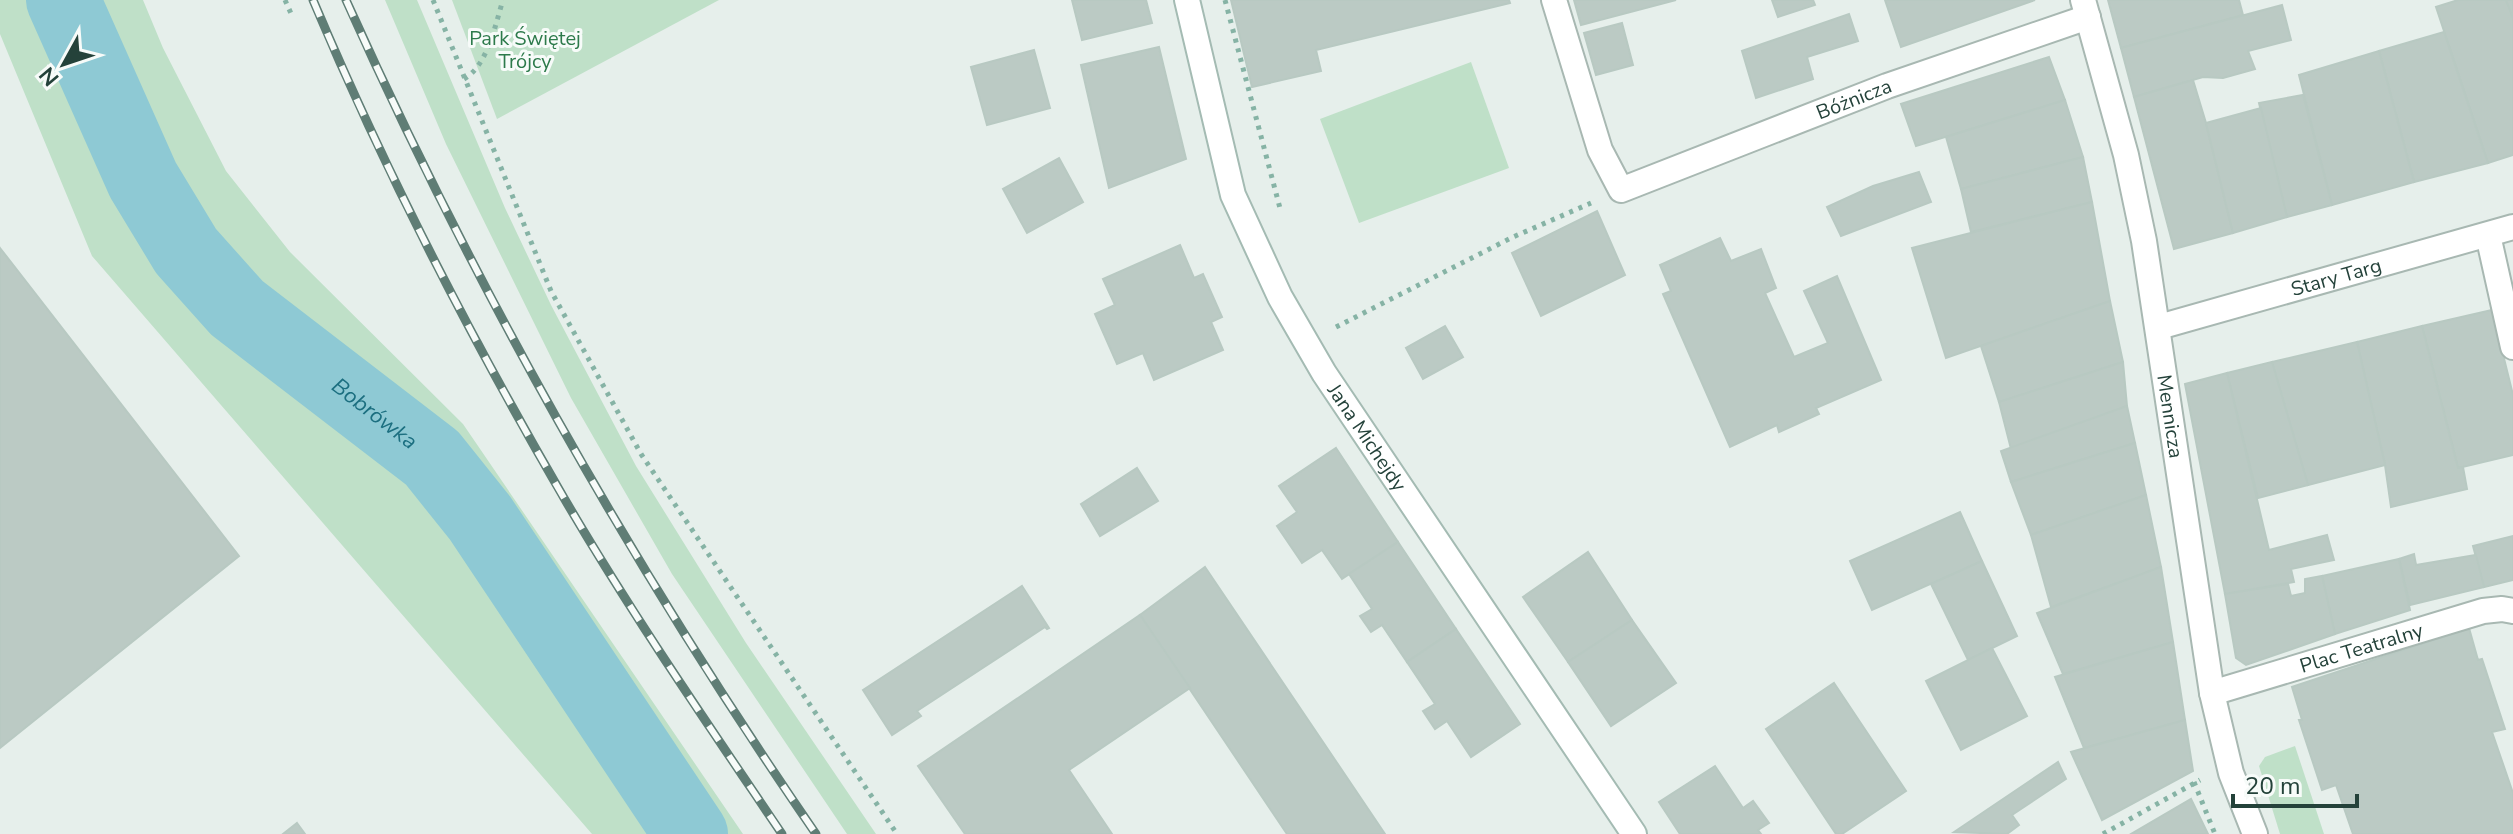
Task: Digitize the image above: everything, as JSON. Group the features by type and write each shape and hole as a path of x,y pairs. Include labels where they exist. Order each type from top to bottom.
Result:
{"street":[{"name":"Jana Michejdy","path":"1187,0 1233,195 1280,297 1348,409 1634,834"},
{"path":"1554,0 1600,150 1621,190"},
{"name":"Bóżnicza","path":"1621,190 2085,8"},
{"name":"Mennicza","path":"2085,8 2126,155 2159,327 2212,693 2231,773 2255,834"},
{"name":"Stary Targ","path":"2159,327 2513,227"},
{"path":"2488,235 2513,347"},
{"name":"Plac Teatralny","path":"2212,693 2483,611 2513,611"}],"path":[{"path":"285,0 293,18"},
{"path":"433,0 551,291 641,454 897,834"},
{"path":"464,79 474,73 490,41 503,0"},
{"path":"1225,0 1283,221"},
{"path":"1336,327 1513,237 1621,190"},
{"path":"1329,315 1344,339"},
{"path":"2103,834 2194,782 2231,773"},
{"path":"2194,782 2215,834"}],"green space":[{"path":"0,0 143,0 163,48 226,171 290,252 463,424 743,834 592,834 92,256 0,34"},
{"path":"385,0 417,0 505,208 551,305 636,466 746,643 876,834 847,834 672,574 571,398 446,144"},
{"name":"Park Świętej Trójcy","path":"452,0 719,0 497,119"},
{"path":"1471,62 1509,168 1359,223 1320,119"},
{"path":"2295,746 2324,834 2280,834 2259,766 2265,757"}],"building":[{"path":"1072,0 1146,0 1152,23 1082,40"},
{"path":"1231,0 1509,0 1510,3 1316,50 1321,71 1252,87"},
{"path":"1574,0 1676,0 1581,25"},
{"path":"1772,0 1813,0 1815,5 1778,17"},
{"path":"1885,0 2035,0 1901,47"},
{"path":"2108,0 2239,0 2243,15 2121,48"},
{"path":"2458,0 2506,0 2513,18 2513,155 2488,163 2436,7"},
{"path":"2506,0 2513,0 2513,18"},
{"path":"2282,5 2291,40 2248,51 2255,69 2223,78 2203,77 2134,97 2121,48"},
{"path":"1849,14 1858,41 1807,57 1813,79 1756,98 1742,51"},
{"path":"1622,23 1633,65 1596,75 1584,33"},
{"path":"2444,32 2488,163 2414,182 2379,51"},
{"path":"1159,47 1186,159 1109,188 1081,65"},
{"path":"1034,50 1050,108 987,125 971,67"},
{"path":"2379,51 2414,182 2332,205 2299,75"},
{"path":"2049,57 2065,100 1916,146 1901,104"},
{"path":"2193,80 2233,233 2174,249 2134,97"},
{"path":"2303,95 2332,205 2287,217 2259,103"},
{"path":"2065,100 2083,157 1961,189 1946,137"},
{"path":"2261,108 2287,217 2233,233 2206,123"},
{"path":"2083,157 2092,202 1971,232 1961,189"},
{"path":"1059,158 1083,202 1027,233 1003,189"},
{"path":"1919,172 1931,202 1841,236 1827,207 1873,186"},
{"path":"2092,202 2110,301 1946,358 1912,248"},
{"path":"1597,211 1625,275 1541,316 1512,253"},
{"path":"1720,238 1731,261 1761,249 1776,288 1765,293 1794,357 1828,343 1804,291 1837,276 1881,380 1816,408 1819,414 1779,432 1777,425 1730,447 1663,294 1671,291 1660,265"},
{"path":"1180,245 1194,278 1203,274 1222,317 1211,322 1223,350 1154,380 1143,353 1117,364 1095,314 1115,305 1103,279"},
{"path":"0,248 239,556 0,748"},
{"path":"2110,301 2123,362 1999,402 1981,346"},
{"path":"2492,310 2513,395 2513,455 2458,468 2422,326"},
{"path":"1445,326 1463,357 1423,379 1406,348"},
{"path":"2422,326 2458,468 2463,467 2467,489 2391,507 2385,465 2357,342"},
{"path":"2357,342 2385,465 2308,485 2272,362"},
{"path":"2123,362 2127,406 2011,449 1999,402"},
{"path":"2272,362 2308,485 2258,498 2227,373"},
{"path":"2227,373 2269,550 2327,535 2334,560 2291,569 2294,582 2225,594 2185,384"},
{"path":"2127,406 2135,443 2011,482 2001,451"},
{"path":"2135,443 2146,495 2031,535 2011,482"},
{"path":"1336,448 1398,542 1342,579 1322,550 1302,563 1277,526 1297,512 1279,486"},
{"path":"1137,468 1158,501 1100,536 1081,504"},
{"path":"2146,495 2161,567 2051,607 2031,535"},
{"path":"1960,512 1982,561 1872,610 1850,561"},
{"path":"2513,536 2513,580 2484,587 2473,546"},
{"path":"1398,542 1456,629 1407,662 1382,625 1371,632 1360,616 1372,609 1349,574"},
{"path":"1588,552 1632,620 1568,662 1523,597"},
{"path":"2414,554 2416,565 2476,555 2484,587 2410,605 2399,559"},
{"path":"2399,559 2410,610 2335,634 2322,576"},
{"path":"1982,561 2017,636 1968,660 1931,584"},
{"path":"1205,567 1385,834 1287,834 1140,615"},
{"path":"2161,567 2173,642 2063,674 2037,613"},
{"path":"2322,576 2335,634 2246,665 2236,658 2225,594 2288,584 2291,596 2305,593 2305,579"},
{"path":"1022,586 1049,628 1045,627 917,711 921,716 892,735 863,690"},
{"path":"1140,615 1190,688 1069,770 1112,834 965,834 918,766"},
{"path":"1632,620 1676,683 1611,726 1568,662"},
{"path":"2469,628 2505,729 2492,732 2513,793 2513,834 2353,834 2336,785 2322,790 2299,720 2302,720 2292,687"},
{"path":"1456,629 1520,724 1471,757 1447,721 1435,729 1423,711 1435,704 1407,662"},
{"path":"2173,642 2185,720 2084,748 2055,677"},
{"path":"1992,648 2027,716 1961,750 1926,681"},
{"path":"1834,683 1906,791 1842,834 1836,834 1766,729"},
{"path":"2185,720 2193,771 2102,820 2071,752"},
{"path":"2058,762 2066,779 2012,815 2019,825 2007,834 1954,832"},
{"path":"1715,766 1743,808 1753,801 1769,823 1758,830 1761,834 1680,834 1659,802"},
{"path":"2191,799 2208,834 2131,834"},
{"path":"297,823 305,834 283,834"}],"waterway":[{"name":"Bobrówka","path":"63,0 143,180 186,251 237,308 432,458 480,518 691,834"}],"railway":[{"path":"313,0 400,191 529,438 643,626 782,834"},
{"path":"346,0 449,216 562,428 684,633 816,834"}]}
